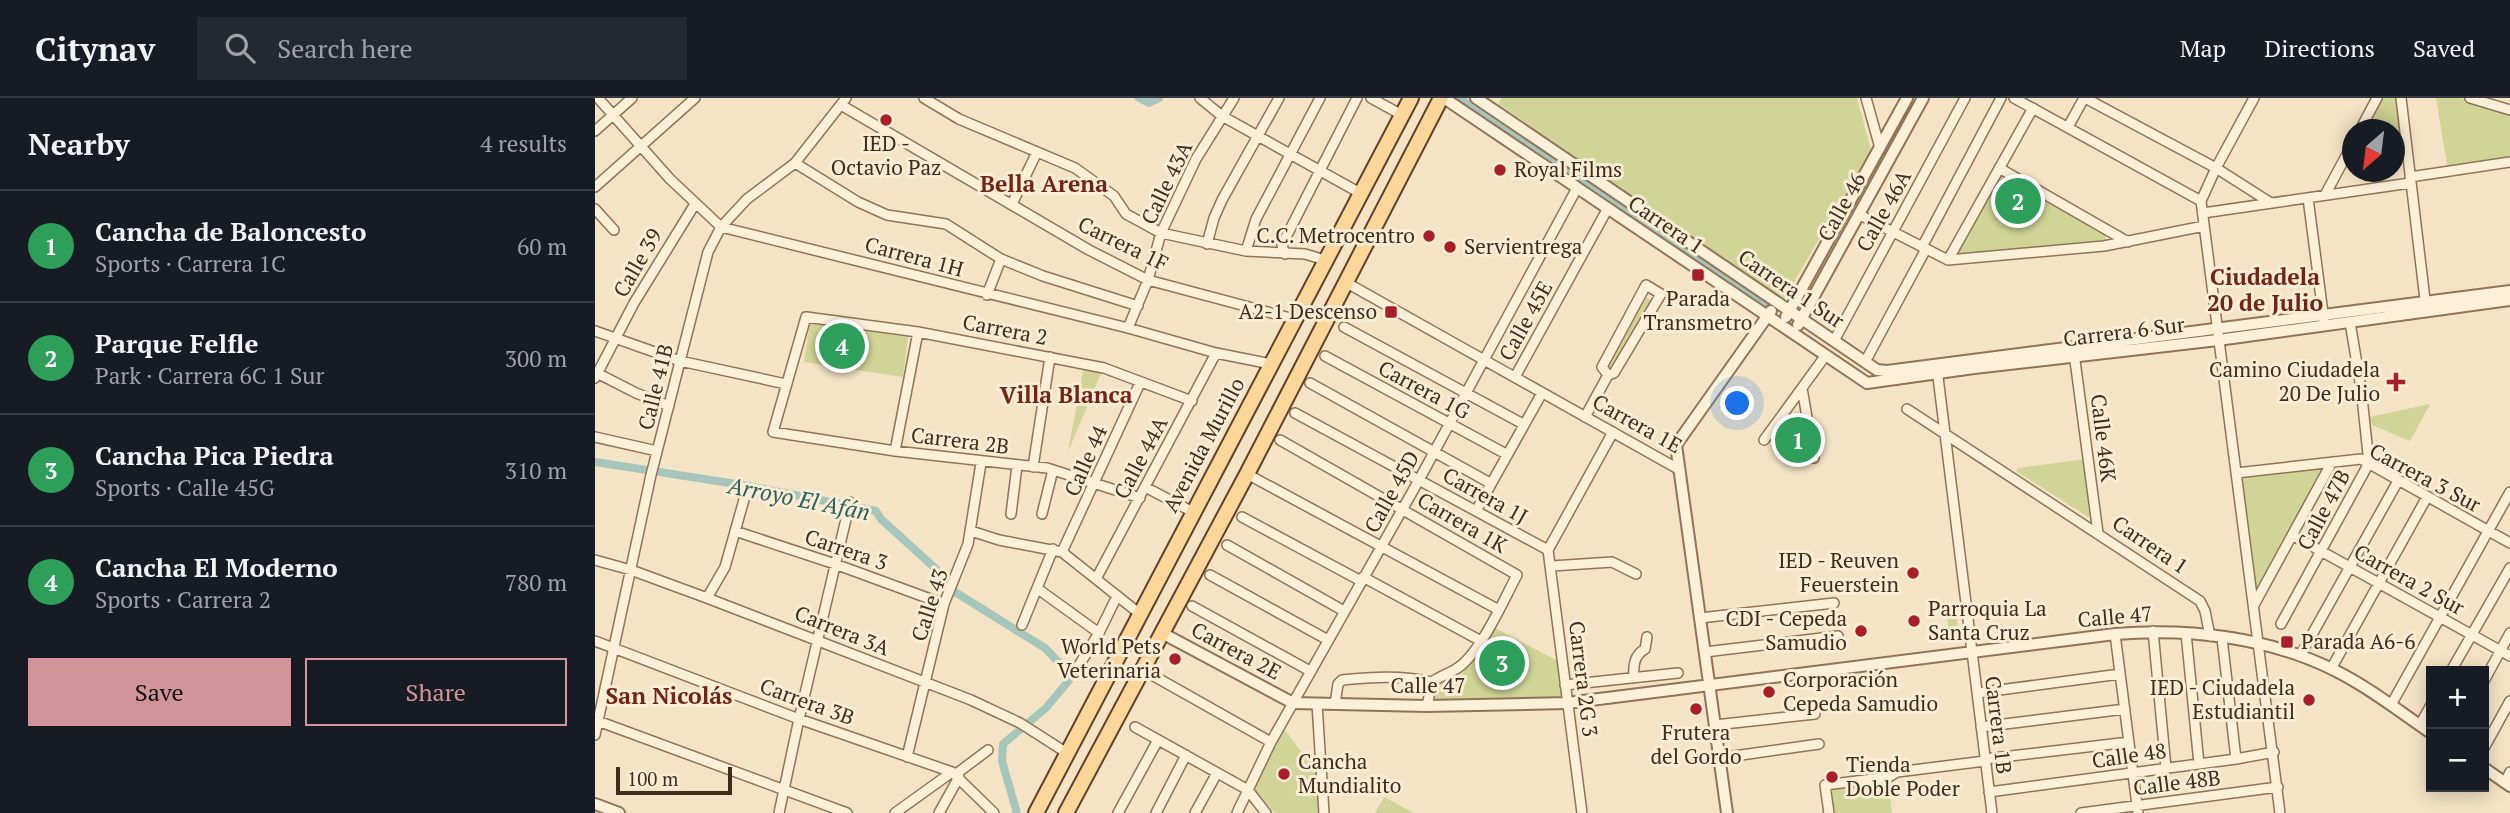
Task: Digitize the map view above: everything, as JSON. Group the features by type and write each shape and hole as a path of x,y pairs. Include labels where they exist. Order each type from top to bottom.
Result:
{"main road":[{"name":"Avenida Murillo","path":"1036,813 1411,98"},
{"path":"1066,813 1443,98"}],"street":[{"name":"Carrera 1H","path":"598,98 640,147 695,204 722,227 1128,328 1216,353 1271,364"},
{"path":"595,131 632,98"},
{"path":"595,187 695,98"},
{"path":"924,98 959,119 1075,168 1114,196 1126,214 1161,233 1247,251 1305,254 1325,260"},
{"path":"1200,98 1222,116 1360,193"},
{"name":"Calle 43A","path":"1128,328 1148,280 1161,233 1196,159 1234,98"},
{"path":"1207,244 1214,218 1279,98"},
{"path":"1247,251 1248,238 1256,219 1320,98"},
{"path":"1285,254 1282,245 1357,98"},
{"path":"1371,98 1402,115"},
{"name":"Carrera 1","path":"1443,98 1867,383"},
{"name":"Carrera 1 Sur","path":"1476,98 1877,370"},
{"path":"1866,98 1879,148"},
{"name":"Calle 46","path":"1781,326 1907,98"},
{"name":"Calle 46","path":"1793,334 1923,98"},
{"name":"Calle 46A","path":"1833,341 1965,98"},
{"path":"1865,362 2001,98"},
{"path":"2014,98 2201,201"},
{"path":"2068,127 2085,98 2216,168 2271,203"},
{"path":"2254,98 2201,201 2280,813"},
{"path":"2366,119 2377,98"},
{"path":"2470,98 2510,110"},
{"path":"2398,99 2426,308"},
{"name":"Calle 41B","path":"595,736 596,720 615,648 657,451 708,251 722,227 747,199 795,163 843,102"},
{"name":"Carrera 1F","path":"843,102 1089,250 1148,280 1294,319"},
{"path":"1948,260 2033,108"},
{"path":"1872,120 1891,128"},
{"path":"1011,204 1037,152"},
{"path":"2203,213 2308,198 2510,162"},
{"path":"795,163 858,202 887,215 946,224 1001,259 1043,276 1138,306"},
{"path":"2325,195 2342,163"},
{"path":"1999,168 2129,242"},
{"name":"Calle 45D","path":"1237,813 1271,742 1450,424 1577,188"},
{"path":"2308,198 2324,321"},
{"name":"Calle 39","path":"596,374 640,294 695,204"},
{"name":"Calle 45E","path":"1515,377 1608,208"},
{"path":"595,209 614,230"},
{"path":"1860,215 1948,260 2129,242 2204,226"},
{"path":"987,295 1001,259"},
{"name":"Carrera 1E","path":"1347,283 1680,470 1727,813"},
{"path":"1585,417 1608,375 1614,373 1661,294 1646,285 1602,367 1608,375"},
{"name":"Carrera 6 Sur","path":"2324,321 2350,322 2510,291"},
{"name":"Carrera 6 Sur","path":"1877,370 1937,368 2074,353 2426,308 2510,300"},
{"path":"1680,470 1676,445 1776,303"},
{"name":"Carrera 2","path":"786,384 806,317 918,332 1104,368 1192,401"},
{"name":"Calle 47B","path":"2281,624 2368,463 2361,388 2350,322"},
{"path":"1344,327 1523,424"},
{"path":"595,331 680,361 786,384"},
{"path":"895,451 918,332"},
{"name":"Calle 44A","path":"1096,579 1216,353"},
{"name":"Calle 46K","path":"2074,353 2098,533"},
{"path":"1764,440 1826,355"},
{"name":"Carrera 1G","path":"1325,356 1506,454"},
{"path":"1033,467 1050,357"},
{"name":"Carrera 6 Sur","path":"1867,383 1937,368"},
{"name":"Carrera 1B","path":"1937,368 1992,813"},
{"path":"596,374 636,394 669,406"},
{"name":"Calle 44","path":"1057,551 1095,484 1140,383"},
{"path":"1310,383 1490,484"},
{"name":"Carrera 2B","path":"786,384 773,432 981,463 1053,470 1140,498"},
{"path":"1802,388 1814,458"},
{"path":"1476,511 1542,393"},
{"name":"Carrera 1","path":"1907,409 2200,601 2206,611 2210,636"},
{"name":"Carrera 1J","path":"1295,412 1548,550"},
{"path":"1548,550 1613,432"},
{"path":"595,437 657,451"},
{"name":"Carrera 1K","path":"1280,440 1517,575 1499,610"},
{"name":"Carrera 3 Sur","path":"2236,473 2361,460 2510,543"},
{"path":"2253,607 2332,462"},
{"name":"Calle 43","path":"907,758 946,599 963,560 971,531 981,463"},
{"path":"1011,514 1017,466"},
{"path":"1042,514 1053,470"},
{"path":"1247,474 1499,610 1481,641 1457,669 1432,682 1427,706"},
{"path":"2300,656 2399,481"},
{"path":"1145,487 1193,512"},
{"path":"707,598 725,567 747,489"},
{"path":"2391,705 2510,492"},
{"path":"2331,669 2427,497"},
{"path":"779,813 851,502"},
{"path":"1241,517 1481,641"},
{"name":"Carrera 3","path":"735,531 946,599"},
{"path":"971,531 999,540 1057,551 1140,614"},
{"name":"Carrera 2 Sur","path":"2292,534 2510,656"},
{"path":"1227,545 1344,611"},
{"name":"Carrera 2G 3","path":"1548,550 1582,813"},
{"path":"1022,625 1057,551"},
{"name":"Carrera 3A","path":"595,560 707,598 971,700 1020,723 1067,753"},
{"path":"1552,566 1612,562 1636,574"},
{"path":"2454,666 2510,568"},
{"path":"1210,575 1328,640"},
{"path":"1038,589 1098,633"},
{"path":"1076,670 1117,596"},
{"path":"1700,618 1834,603"},
{"path":"1192,606 1310,671"},
{"path":"2153,631 2167,768"},
{"name":"Calle 47","path":"1293,703 1427,706 1567,703 2153,631 2257,643"},
{"name":"Carrera 2E","path":"1162,633 1293,703"},
{"path":"2186,633 2199,764"},
{"path":"2489,671 2510,633"},
{"path":"2115,634 2137,810"},
{"path":"1705,652 1837,636"},
{"path":"1634,677 1633,667 1640,652 1645,649 1647,637"},
{"path":"2222,638 2236,760"},
{"name":"Carrera 3B","path":"595,641 799,719 956,774 990,811"},
{"path":"2257,643 2331,669 2426,729"},
{"path":"1565,685 1678,673"},
{"path":"1977,693 2120,674"},
{"path":"1152,675 1271,742"},
{"path":"1335,704 1338,684 1342,680 1412,677 1432,682"},
{"path":"2489,739 2510,701"},
{"path":"1317,704 1324,813"},
{"path":"1981,727 2125,709"},
{"path":"1716,725 1815,714"},
{"path":"2420,725 2426,714"},
{"path":"596,720 847,813"},
{"path":"1135,727 1248,790 1266,813"},
{"path":"1118,813 1158,740"},
{"path":"1829,813 1825,785 1889,777 1897,772 2129,742"},
{"path":"1720,758 1819,744"},
{"path":"895,813 988,750"},
{"name":"Calle 48","path":"1989,792 2236,760 2274,752"},
{"path":"1156,813 1186,755"},
{"path":"2489,771 2508,781"},
{"path":"1195,813 1217,773"},
{"path":"939,813 956,774"},
{"name":"Calle 48B","path":"2081,813 2137,810 2278,787"},
{"path":"595,804 619,813"}],"green space":[{"path":"1502,98 1857,98 1871,150 1784,299 1498,104"},
{"path":"2376,98 2399,98 2402,119 2365,119"},
{"path":"2436,98 2460,98 2510,111 2510,159 2448,170"},
{"path":"1999,170 2108,231 2104,244 1950,259"},
{"path":"1644,296 1653,301 1612,371 1605,367"},
{"path":"810,323 908,337 903,377 804,362"},
{"path":"1084,366 1102,371 1068,452"},
{"path":"2430,404 2410,441 2372,425 2370,417"},
{"path":"1805,423 1811,455 1790,458 1785,426"},
{"path":"2086,459 2093,520 2016,471 2018,468"},
{"path":"2331,464 2253,606 2239,475"},
{"path":"1956,607 1959,637 1964,641 1950,641 1946,608"},
{"path":"1491,626 1558,661 1563,700 1434,701 1431,696 1433,684 1441,678 1460,678"},
{"path":"1283,727 1305,757 1315,756 1320,813 1275,813 1253,788"},
{"path":"1888,780 1892,813 1831,813 1828,787"},
{"path":"1384,797 1414,813 1375,813"}],"waterway":[{"path":"1139,98 1149,103 1159,98"},
{"path":"1459,98 1765,304"},
{"name":"Arroyo El Afán","path":"595,462 749,486 876,511 881,519 936,569 955,592 1045,648 1068,672 1070,679 1046,708 1003,744 1002,761 1017,813"}],"place":[{"name":"IED - Octavio Paz","path":"886,120"},
{"name":"Royal Films","path":"1500,170"},
{"name":"Parque Felfle","path":"2018,201"},
{"name":"C.C. Metrocentro","path":"1429,236"},
{"name":"Servientrega","path":"1450,247"},
{"name":"Parada Transmetro","path":"1698,275"},
{"name":"A2-1 Descenso","path":"1391,312"},
{"name":"Cancha El Moderno","path":"842,346"},
{"name":"Camino Ciudadela 20 De Julio","path":"2396,382"},
{"name":"Cancha de Baloncesto","path":"1798,440"},
{"name":"IED - Reuven Feuerstein","path":"1913,573"},
{"name":"Parroquia La Santa Cruz","path":"1914,621"},
{"name":"CDI - Cepeda Samudio","path":"1861,631"},
{"name":"Parada A6-6","path":"2287,642"},
{"name":"World Pets Veterinaria","path":"1175,659"},
{"name":"Cancha Pica Piedra","path":"1502,663"},
{"name":"Corporación Cepeda Samudio","path":"1769,692"},
{"name":"IED - Ciudadela Estudiantil","path":"2309,700"},
{"name":"Frutera del Gordo","path":"1696,709"},
{"name":"Cancha Mundialito","path":"1284,774"},
{"name":"Tienda Doble Poder","path":"1832,777"}],"district":[{"name":"Bella Arena","path":"1044,184"},
{"name":"Ciudadela 20 de Julio","path":"2265,290"},
{"name":"Villa Blanca","path":"1066,395"},
{"name":"San Nicolás","path":"669,696"}]}
